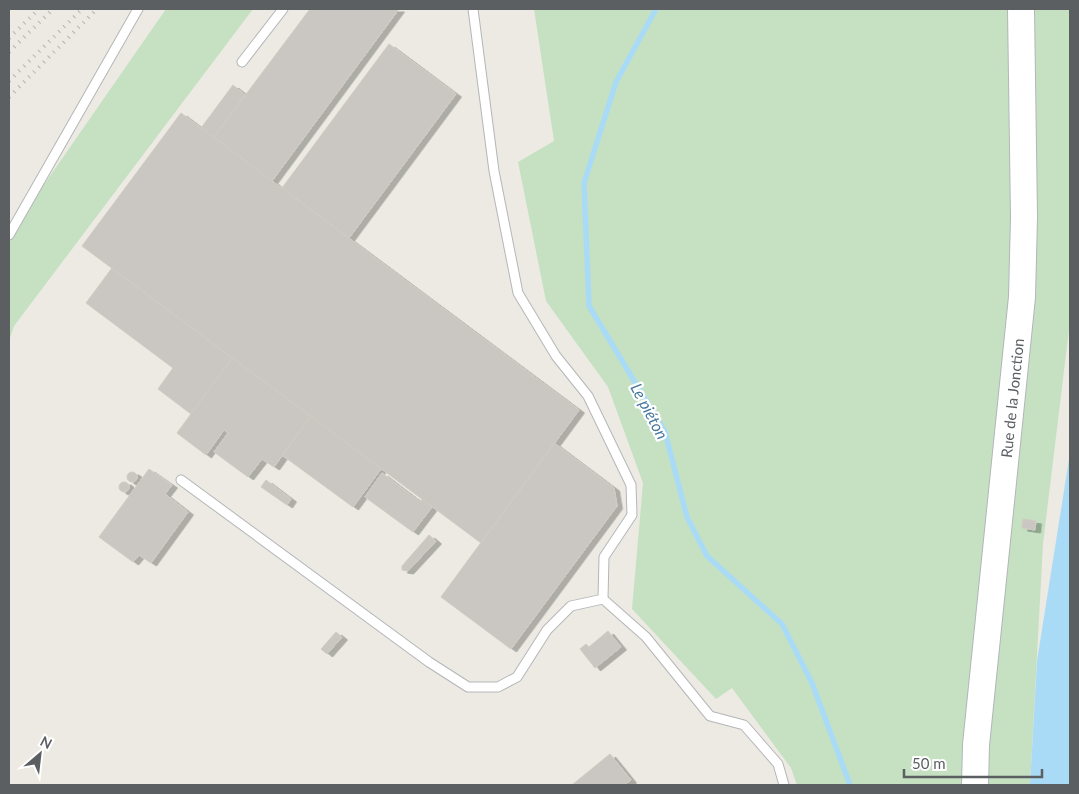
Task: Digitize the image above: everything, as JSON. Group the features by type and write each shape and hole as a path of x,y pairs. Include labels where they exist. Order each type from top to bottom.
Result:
{"street":[{"name":"Rue de la Jonction","path":"975,785 976,745 1022,297 1024,217 1021,9"}],"lane":[{"path":"9,235 138,9"},
{"path":"242,62 283,9"},
{"path":"473,9 494,171 518,293 556,356 588,396 631,485 632,515 604,557 604,599 646,637 710,716 744,725 778,764 784,785"},
{"path":"181,480 416,652 468,687 498,687 518,677 547,630 572,606 604,599"}],"green space":[{"path":"166,9 253,9 14,326 9,341 9,235"},
{"path":"534,9 1070,9 1070,321 1043,544 1030,785 797,785 791,768 732,688 716,699 632,609 643,483 608,387 546,301 518,162 554,141"}],"water":[{"path":"1070,453 1070,785 1030,785 1037,661"}],"building":[{"path":"310,9 399,9 272,181 214,137"},
{"path":"389,44 456,94 349,238 282,188"},
{"path":"233,85 245,95 214,137 201,128"},
{"path":"181,113 579,410 481,543 82,246"},
{"path":"112,268 232,358 191,414 158,389 173,368 86,303"},
{"path":"232,358 311,416 274,467 262,459 248,477 214,452 228,433 224,430 206,455 177,433"},
{"path":"311,416 381,469 353,507 282,455"},
{"path":"554,443 614,488 617,506 511,649 441,597"},
{"path":"149,469 172,485 165,494 188,512 151,563 139,555 133,562 99,537"},
{"path":"130,472 134,472 137,477 136,481 130,482 127,479 127,475"},
{"path":"382,473 420,502 422,499 432,507 413,532 365,497"},
{"path":"266,480 291,499 287,505 261,487"},
{"path":"124,482 129,487 124,492 119,487"},
{"path":"1023,519 1036,521 1035,530 1022,528"},
{"path":"429,535 436,541 408,571 402,570 402,566"},
{"path":"608,631 621,647 595,668 580,649 586,644 589,647"},
{"path":"336,632 342,637 327,654 321,649"},
{"path":"610,754 631,780 624,785 572,785"}],"waterway":[{"name":"Le piéton","path":"656,9 616,82 584,183 589,306 665,432 687,517 707,556 782,624 812,683 850,785"}],"railway":[{"path":"9,38 39,9"},
{"path":"9,52 53,9"},
{"path":"9,81 82,9"},
{"path":"9,97 97,9"}]}
